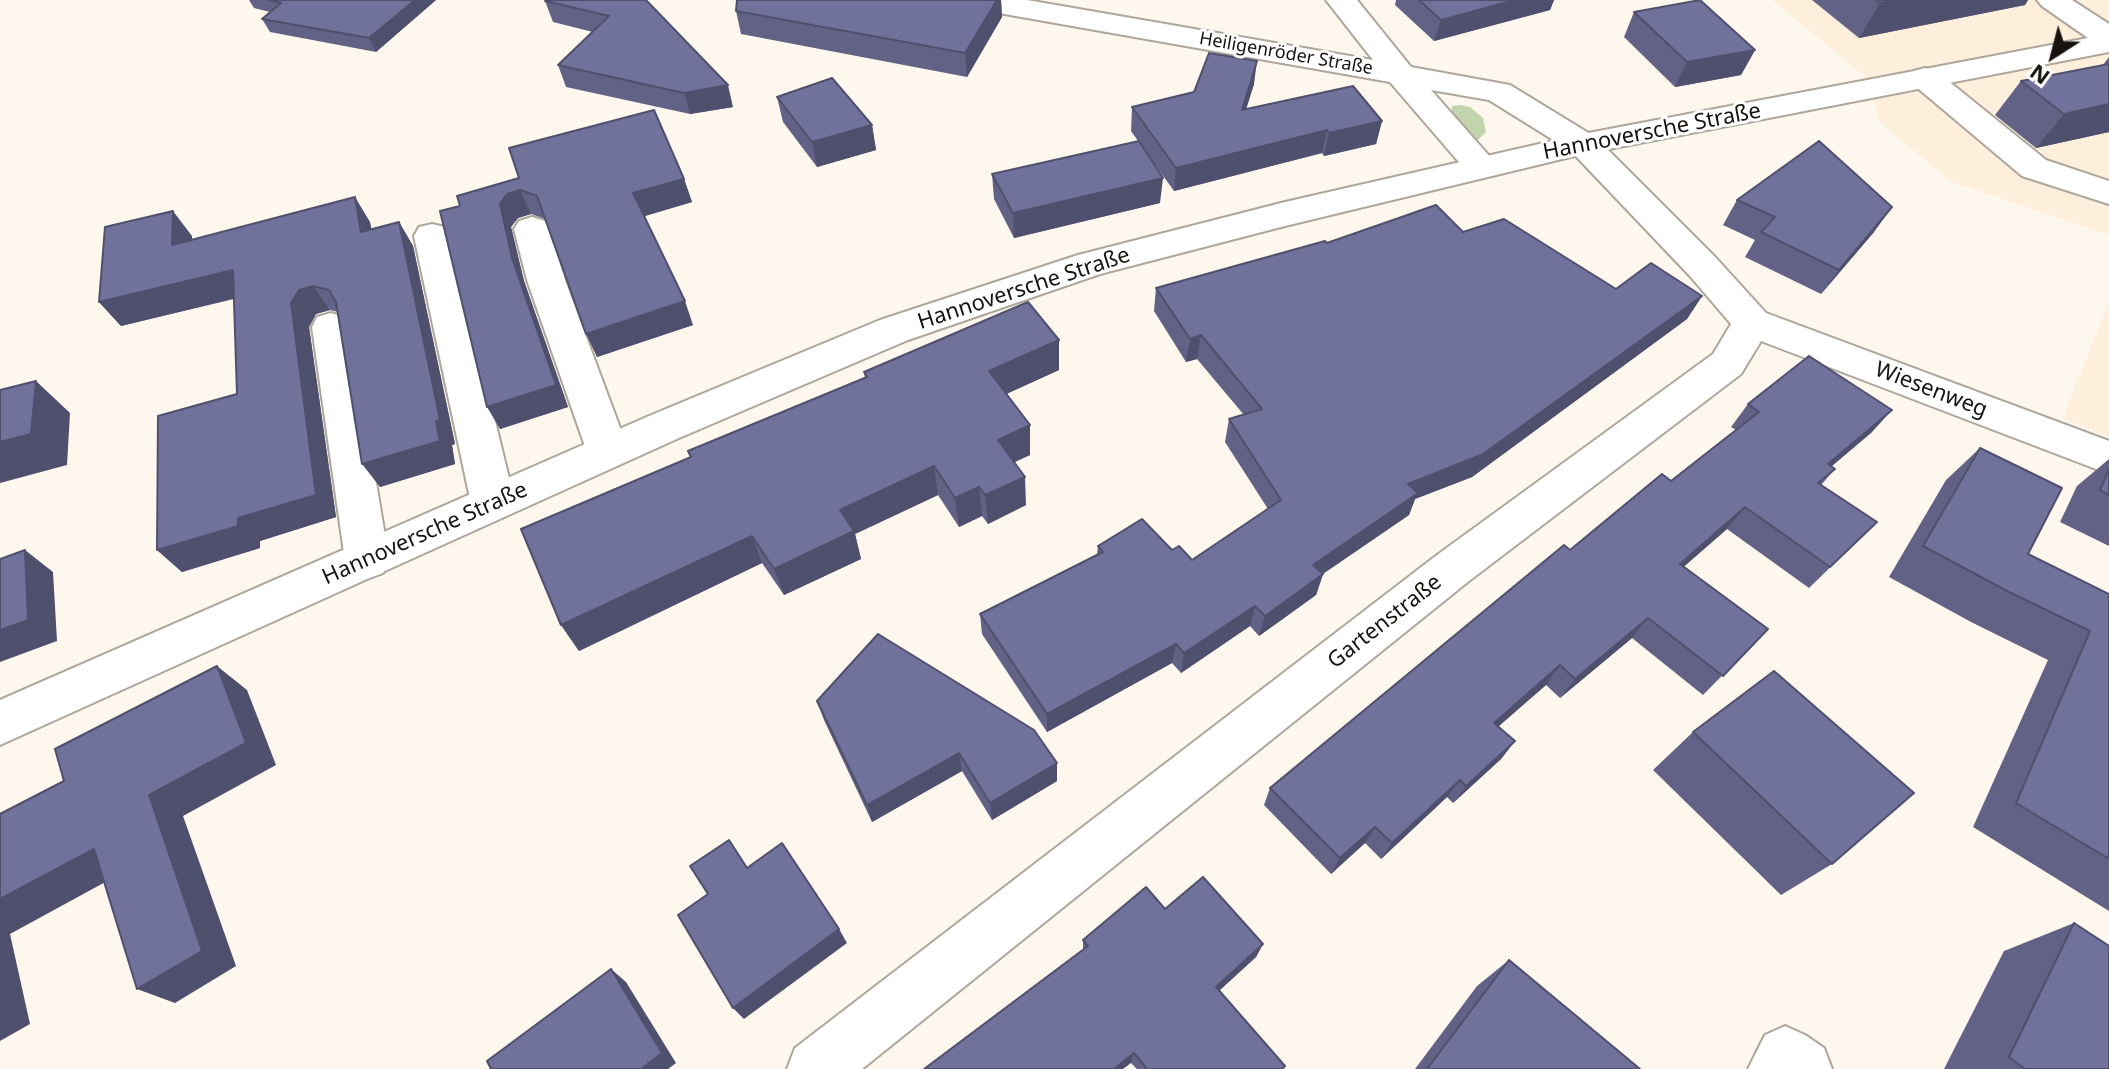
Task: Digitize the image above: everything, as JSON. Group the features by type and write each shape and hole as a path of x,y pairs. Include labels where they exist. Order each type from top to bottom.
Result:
{"street":[{"name":"Heiligenröder Straße","path":"976,0 1499,92 1583,144"},
{"path":"1341,0 1399,73 1482,167"},
{"path":"2052,0 2109,40"},
{"name":"Hannoversche Straße","path":"0,723 608,452 894,330 1091,264 1583,144 2109,40"},
{"path":"1925,78 2034,168 2109,193"},
{"path":"1583,144 1703,267 1752,323"},
{"path":"532,229 546,280 608,452"},
{"path":"432,236 493,503"},
{"name":"Wiesenweg","path":"1752,323 2109,458"},
{"name":"Gartenstraße","path":"816,1069 1453,568 1727,364 1752,323"},
{"path":"331,327 367,560"},
{"path":"1777,1069 1785,1055 1803,1069"}],"shaded area":[{"path":"1772,0 2109,0 2109,235 1950,181 1880,122 1865,76"},
{"path":"2109,301 2109,437 2063,418"}],"green space":[{"path":"1452,106 1470,107 1483,118 1486,132 1478,140 1470,139 1452,118"}],"building":[{"path":"269,0 415,0 369,38 262,19 281,3"},
{"path":"547,0 646,0 728,85 684,93 558,65 609,16"},
{"path":"737,0 997,0 965,53 736,11"},
{"path":"1419,0 1515,0 1441,20"},
{"path":"1700,0 1755,50 1687,62 1634,12"},
{"path":"1209,53 1257,61 1242,110 1353,86 1382,121 1329,133 1327,130 1176,168 1132,107 1194,92"},
{"path":"2109,64 2109,104 2064,114 2021,81"},
{"path":"832,78 872,125 812,142 777,97"},
{"path":"654,110 684,179 633,193 685,301 586,334 537,196 520,190 507,194 500,204 512,258 556,385 487,407 440,211 460,206 457,196 519,178 509,148"},
{"path":"1139,141 1163,178 1013,213 992,174"},
{"path":"1819,141 1892,207 1839,270 1761,232 1775,217 1737,200"},
{"path":"355,197 361,232 399,222 440,420 436,421 440,441 362,464 336,302 329,290 313,286 299,290 291,303 316,495 238,518 238,526 157,550 158,416 237,394 233,270 99,302 105,227 173,211 172,245"},
{"path":"1436,205 1463,232 1504,219 1616,289 1651,263 1702,296 1483,454 1408,484 1418,493 1313,565 1323,574 1265,616 1255,606 1184,653 1176,644 1047,714 980,614 1103,552 1098,546 1142,519 1172,550 1179,546 1192,560 1281,500 1229,419 1262,409 1201,335 1190,339 1156,288 1325,241 1327,243"},
{"path":"1028,302 1059,340 989,371 1030,425 998,440 1025,477 985,495 979,487 955,498 934,466 840,510 854,531 774,569 752,536 561,625 521,529 691,457 688,451 867,377 864,372"},
{"path":"1809,356 1892,410 1828,464 1835,469 1818,483 1877,522 1830,567 1745,507 1680,564 1768,629 1723,676 1648,618 1575,679 1560,665 1494,723 1515,741 1466,786 1460,780 1392,843 1375,827 1340,858 1270,788 1564,545 1570,550 1662,474 1671,481 1759,412 1748,404"},
{"path":"36,381 31,434 0,442 0,390"},
{"path":"1980,448 2062,488 2028,554 2109,594 2109,859 2016,803 2090,631 1923,546"},
{"path":"2109,469 2109,495 2100,490"},
{"path":"25,550 28,620 0,630 0,559"},
{"path":"878,634 1034,730 1057,763 990,803 959,753 867,805 817,701"},
{"path":"217,666 246,743 149,795 202,951 137,989 94,849 0,899 0,814 64,781 55,749"},
{"path":"1774,671 1914,793 1832,864 1693,732"},
{"path":"729,840 747,868 782,843 839,929 733,1008 678,915 708,894 690,866"},
{"path":"1203,877 1263,944 1216,987 1285,1066 1282,1069 1147,1069 1134,1053 1114,1069 924,1069 1088,946 1083,940 1146,887 1165,909"},
{"path":"2074,923 2109,946 2109,1069 2025,1069 2009,1057"},
{"path":"1509,960 1640,1069 1427,1069"},
{"path":"611,969 662,1053 641,1069 491,1069 487,1061"}]}
